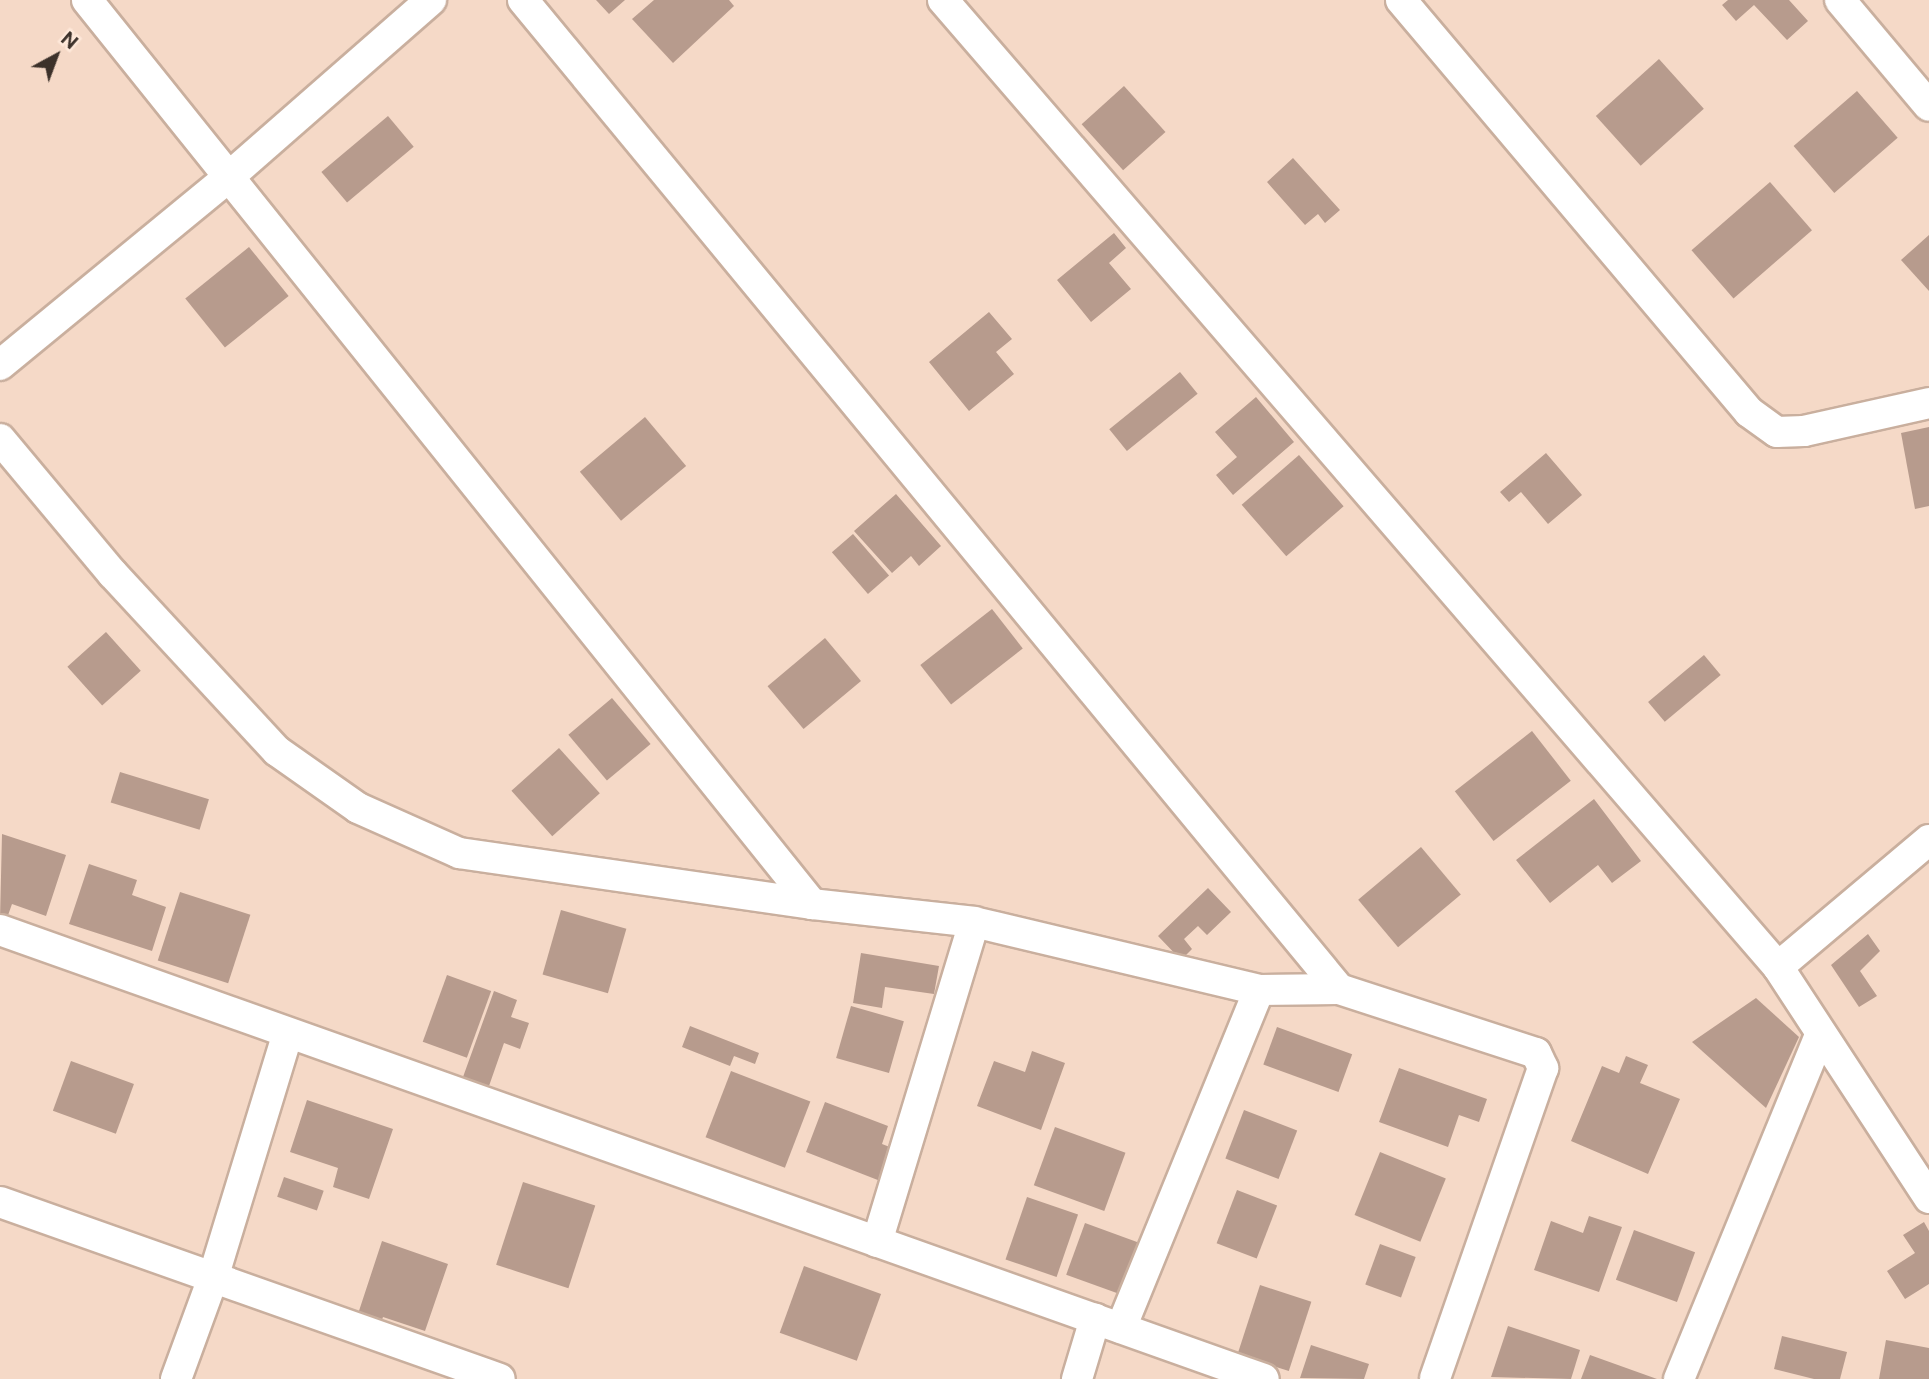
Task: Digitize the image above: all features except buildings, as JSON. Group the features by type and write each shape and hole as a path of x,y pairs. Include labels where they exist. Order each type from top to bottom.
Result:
{"street":[{"path":"87,0 231,175 812,904"},
{"path":"0,365 231,175 431,0"},
{"path":"523,0 1339,989"},
{"path":"943,0 1778,967 1929,1198"},
{"path":"1401,0 1749,412 1777,432 1804,431 1929,403"},
{"path":"1840,0 1929,106"},
{"path":"0,439 113,574 277,751 358,808 459,853 812,904 974,922 1259,990 1339,989 1536,1053 1544,1068 1435,1379"},
{"path":"1778,967 1929,840"},
{"path":"877,1242 974,922"},
{"path":"0,930 1264,1379"},
{"path":"1077,1379 1108,1324 1259,990"},
{"path":"176,1379 213,1278 288,1032"},
{"path":"1679,1379 1820,1035"},
{"path":"0,1202 500,1379"}]}
